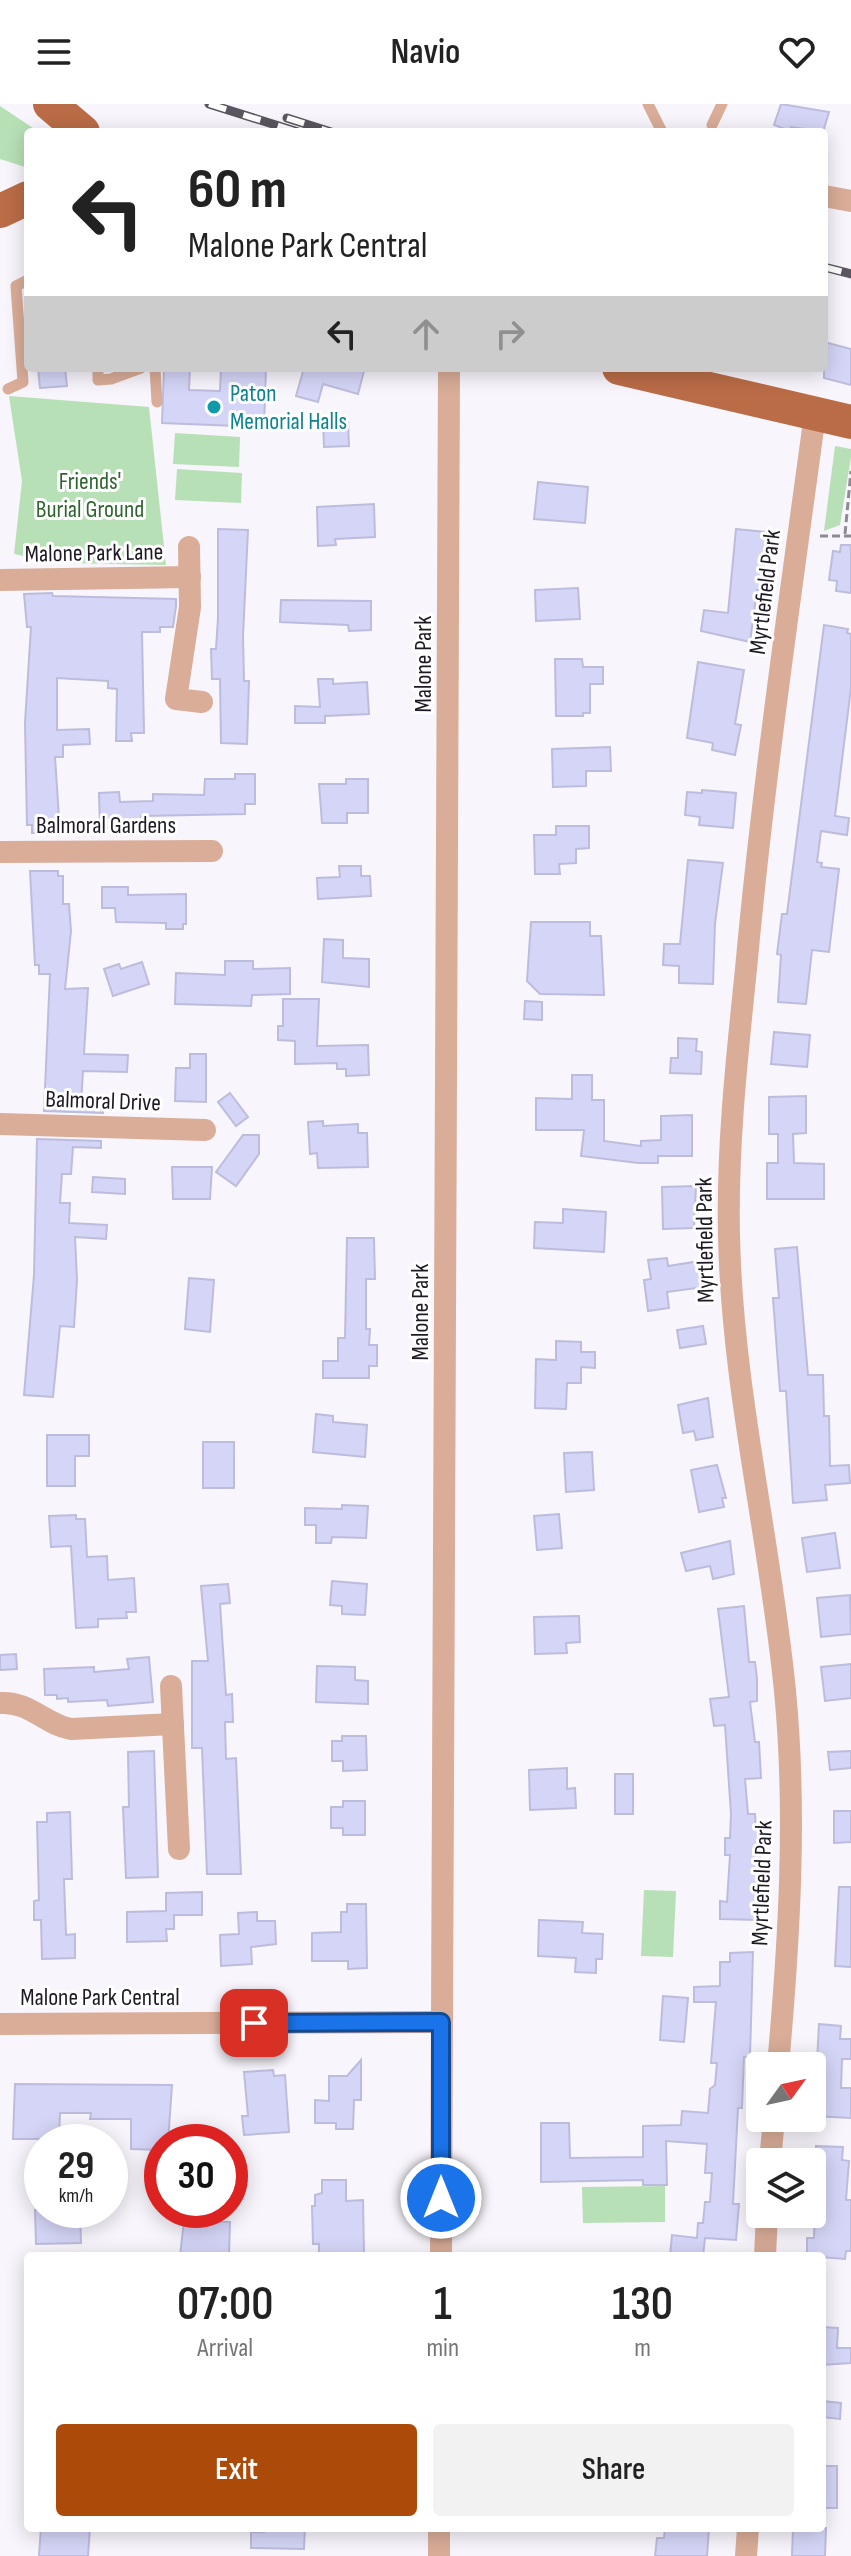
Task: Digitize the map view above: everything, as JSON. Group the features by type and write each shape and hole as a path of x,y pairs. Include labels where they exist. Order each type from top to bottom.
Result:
{"main road":[{"path":"50,104 78,128"},
{"path":"0,189 24,197"},
{"path":"0,211 24,200"},
{"path":"645,372 851,422"}],"street":[{"path":"828,197 851,201"},
{"name":"Malone Park","path":"441,2252 449,372"},
{"name":"Myrtlefield Park","path":"779,2052 790,1876 790,1783 785,1693 773,1588 753,1483 732,1318 730,1142 756,864 815,414"},
{"name":"Malone Park Lane","path":"189,547 190,607 176,699 202,702"},
{"name":"Malone Park Lane","path":"0,580 190,577"},
{"name":"Balmoral Gardens","path":"0,852 212,851"},
{"name":"Balmoral Drive","path":"0,1124 205,1130"},
{"path":"171,1686 179,1849"},
{"path":"0,1703 27,1706 57,1726 71,1729 173,1724"},
{"name":"Malone Park Central","path":"0,2024 441,2022"},
{"path":"765,2252 766,2228"},
{"path":"439,2532 439,2556"},
{"path":"746,2556 748,2532"}],"lane":[{"path":"648,104 660,128"},
{"path":"712,125 722,104"},
{"path":"8,389 23,382 16,286 24,282"},
{"path":"98,372 98,380 130,372"},
{"path":"155,372 157,402"}],"path":[{"path":"845,534 851,471"},
{"path":"820,536 851,536"}],"green space":[{"path":"0,106 33,128 24,128 24,167 0,159"},
{"name":"Friends' Burial Ground","path":"9,396 149,407 166,565 60,563 14,554 22,481"},
{"path":"175,433 240,437 239,467 173,464"},
{"path":"835,446 851,449 851,457 840,525 824,531"},
{"path":"177,469 242,473 241,503 175,500"},
{"path":"644,1890 676,1891 673,1957 641,1956"},
{"path":"665,2186 665,2222 583,2223 582,2187"}],"building":[{"path":"781,104 829,112 824,128 782,128 774,125"},
{"path":"828,343 851,349 851,385 824,378 824,372 828,372"},
{"path":"38,372 65,372 67,386 40,388"},
{"name":"Paton Memorial Halls","path":"164,372 190,372 189,390 220,391 221,372 266,372 264,427 162,423"},
{"path":"303,372 364,372 358,394 323,384 318,402 296,396"},
{"path":"348,420 349,446 324,447 323,421"},
{"path":"538,482 588,487 585,523 534,519"},
{"path":"374,504 375,537 335,539 336,545 318,546 317,507"},
{"path":"218,529 248,530 243,636 244,681 249,681 247,744 221,743 220,679 212,679 211,649 216,649 218,618"},
{"path":"736,529 767,532 762,590 757,590 750,642 701,631 704,610 728,613"},
{"path":"841,545 851,545 851,593 836,591 837,581 829,580 833,551 840,552"},
{"path":"578,588 580,619 536,621 535,590"},
{"path":"52,593 53,596 176,599 176,606 173,627 160,627 160,632 142,632 144,733 131,733 132,741 116,741 117,689 108,688 108,681 57,678 57,730 89,729 90,744 63,745 63,757 55,757 60,833 32,833 32,825 27,825 25,723 31,627 27,627 24,594"},
{"path":"281,600 371,601 371,630 349,631 348,625 280,622"},
{"path":"824,625 848,629 847,633 851,634 851,688 835,816 849,818 847,835 821,831 817,862 822,863 821,867 839,869 829,952 812,950 806,1004 778,1002 781,955 777,954 782,914 787,914"},
{"path":"555,659 582,659 583,667 603,667 603,684 590,684 590,713 556,716"},
{"path":"698,662 744,670 735,724 741,725 735,755 712,750 713,743 687,738"},
{"path":"318,679 333,679 333,684 367,682 369,714 325,716 325,723 295,723 295,706 320,707"},
{"path":"610,747 611,771 586,771 586,786 553,787 552,749"},
{"path":"235,774 255,774 255,804 245,804 245,814 141,816 141,827 100,828 99,793 119,792 120,802 153,801 153,794 204,795 205,779 235,779"},
{"path":"346,779 368,779 368,813 347,813 347,823 322,823 319,784 346,784"},
{"path":"702,790 736,793 733,828 699,825 700,817 685,815 687,792 702,793"},
{"path":"556,826 589,826 589,848 576,849 576,863 559,864 560,874 535,874 534,835 556,835"},
{"path":"688,860 723,863 715,923 713,984 679,983 679,966 663,965 664,944 680,944"},
{"path":"339,866 361,866 361,876 370,876 371,896 318,899 317,878 340,877"},
{"path":"30,871 58,871 58,876 63,876 63,904 69,904 71,931 65,989 88,988 84,1054 128,1055 127,1072 83,1071 81,1103 103,1104 103,1113 44,1111 50,974 39,974 39,965 35,965"},
{"path":"102,887 128,887 128,895 186,894 186,924 183,924 183,929 166,929 166,923 116,922 115,908 102,908"},
{"path":"531,922 590,922 590,936 601,936 604,995 540,994 527,981"},
{"path":"324,939 343,940 343,958 369,959 369,987 322,982"},
{"path":"225,961 253,961 253,969 290,968 290,994 252,995 251,1006 175,1004 176,973 225,975"},
{"path":"142,962 149,984 113,996 104,969 119,964 121,969"},
{"path":"283,999 319,999 317,1046 368,1045 369,1075 346,1076 346,1069 337,1069 337,1063 295,1064 295,1041 278,1040 278,1026 283,1026"},
{"path":"525,1001 542,1002 542,1020 524,1019"},
{"path":"774,1032 810,1035 807,1067 771,1064"},
{"path":"678,1038 697,1039 696,1051 702,1052 701,1074 670,1073 671,1058 678,1058"},
{"path":"190,1054 206,1054 206,1102 175,1101 176,1068 190,1068"},
{"path":"572,1075 592,1075 592,1100 604,1100 604,1141 641,1146 641,1141 661,1140 661,1116 692,1115 692,1156 658,1156 658,1163 638,1163 581,1156 584,1130 536,1130 536,1098 572,1099"},
{"path":"230,1093 248,1117 236,1126 218,1102"},
{"path":"806,1096 806,1133 793,1134 794,1163 824,1164 824,1199 767,1199 767,1163 778,1163 778,1134 769,1134 769,1097"},
{"path":"323,1121 323,1126 358,1124 358,1133 367,1133 368,1167 318,1168 317,1153 310,1154 308,1122"},
{"path":"243,1135 259,1135 259,1154 236,1186 216,1172"},
{"path":"37,1139 101,1141 101,1148 73,1147 71,1174 62,1174 60,1203 70,1203 69,1223 107,1225 106,1239 75,1237 77,1280 74,1327 60,1326 53,1397 24,1395 34,1275"},
{"path":"172,1167 212,1167 210,1199 173,1199"},
{"path":"93,1177 125,1179 125,1194 92,1192"},
{"path":"696,1186 694,1228 663,1229 662,1187"},
{"path":"563,1209 606,1212 604,1252 534,1248 535,1222 563,1223"},
{"path":"347,1238 374,1238 375,1279 366,1279 366,1329 370,1329 369,1345 377,1345 377,1366 369,1366 369,1378 323,1378 323,1361 338,1361 338,1338 345,1338"},
{"path":"797,1247 808,1375 823,1375 824,1416 829,1416 830,1466 849,1465 850,1483 825,1485 827,1500 793,1503 786,1391 780,1391 773,1298 779,1298 775,1249"},
{"path":"667,1258 668,1266 700,1261 704,1287 667,1292 669,1308 648,1311 644,1280 651,1279 648,1260"},
{"path":"189,1278 214,1280 210,1332 185,1329"},
{"path":"703,1326 706,1344 680,1348 677,1330"},
{"path":"556,1341 581,1342 581,1352 595,1352 595,1368 581,1367 581,1383 567,1383 566,1409 535,1408 536,1359 556,1360"},
{"path":"708,1398 713,1437 696,1440 694,1431 683,1433 678,1405"},
{"path":"316,1414 333,1416 333,1422 367,1425 365,1457 313,1452"},
{"path":"47,1435 89,1435 89,1456 75,1456 75,1486 47,1486"},
{"path":"203,1442 234,1442 234,1488 203,1488"},
{"path":"592,1452 594,1490 566,1492 564,1453"},
{"path":"717,1465 726,1498 722,1498 724,1507 699,1512 691,1470"},
{"path":"342,1505 368,1506 366,1538 332,1537 331,1543 316,1543 316,1525 305,1525 305,1508 342,1509"},
{"path":"559,1514 562,1548 537,1550 534,1516"},
{"path":"76,1515 76,1519 85,1519 87,1557 107,1556 108,1580 134,1578 136,1612 126,1612 127,1618 98,1619 98,1627 76,1628 71,1546 51,1547 49,1516"},
{"path":"835,1533 840,1568 807,1572 802,1538"},
{"path":"730,1541 734,1574 713,1579 710,1566 686,1571 681,1553"},
{"path":"332,1581 367,1584 365,1615 342,1614 342,1606 330,1605"},
{"path":"228,1584 230,1603 220,1604 226,1695 232,1694 233,1722 225,1722 226,1759 236,1758 241,1874 207,1874 202,1748 192,1748 192,1661 208,1661 201,1586"},
{"path":"850,1595 851,1634 821,1637 817,1598"},
{"path":"744,1606 749,1662 755,1662 757,1679 757,1701 750,1702 755,1742 759,1742 761,1778 745,1779 748,1814 755,1814 756,1830 761,1830 758,1920 720,1919 720,1901 727,1902 730,1855 725,1855 725,1838 730,1838 731,1814 725,1725 714,1726 710,1699 729,1697 718,1609"},
{"path":"579,1616 580,1642 566,1643 567,1653 535,1654 534,1617"},
{"path":"16,1654 17,1669 0,1670 0,1655"},
{"path":"149,1657 153,1702 108,1706 107,1700 68,1702 68,1698 57,1699 57,1695 45,1695 44,1669 94,1667 94,1672 129,1669 127,1659"},
{"path":"851,1664 851,1698 825,1701 821,1667"},
{"path":"317,1666 355,1667 355,1680 368,1681 368,1704 316,1702"},
{"path":"342,1736 366,1736 367,1770 343,1771 343,1761 332,1761 332,1741 342,1741"},
{"path":"154,1751 158,1877 126,1878 123,1807 129,1807 128,1752"},
{"path":"851,1751 851,1768 830,1770 828,1752"},
{"path":"567,1768 567,1789 575,1788 576,1808 530,1810 529,1770"},
{"path":"615,1774 633,1774 633,1814 615,1814"},
{"path":"343,1801 365,1801 365,1835 343,1835 343,1828 331,1828 331,1807 343,1807"},
{"path":"834,1811 851,1811 851,1842 834,1843"},
{"path":"70,1812 72,1879 64,1879 66,1935 75,1934 75,1958 42,1959 41,1920 34,1920 34,1901 39,1900 37,1822 47,1822 47,1813"},
{"path":"839,1887 851,1887 851,1967 835,1966"},
{"path":"202,1892 202,1915 174,1915 174,1929 166,1929 167,1941 127,1942 127,1912 166,1911 166,1893"},
{"path":"347,1904 366,1904 367,1968 348,1969 348,1961 312,1961 312,1933 341,1932 341,1912 347,1912"},
{"path":"257,1912 257,1921 275,1921 276,1944 251,1947 252,1964 221,1966 220,1935 239,1934 238,1913"},
{"path":"539,1920 583,1922 582,1933 603,1934 602,1959 596,1959 596,1973 575,1972 576,1958 538,1956"},
{"path":"753,1952 750,2052 746,2052 744,2057 742,2108 738,2108 733,2204 739,2204 736,2240 705,2238 703,2252 670,2252 672,2235 697,2238 698,2223 703,2223 705,2202 710,2202 712,2173 705,2173 707,2144 666,2141 667,2185 643,2185 643,2180 541,2182 541,2123 569,2123 570,2158 643,2157 643,2126 681,2125 682,2111 708,2113 717,2063 711,2063 716,2002 694,2002 694,1987 720,1986 720,1962 730,1962 730,1953"},
{"path":"663,1996 688,1998 684,2042 660,2040"},
{"path":"819,2024 841,2026 840,2039 851,2039 851,2059 842,2059 841,2088 851,2088 851,2118 826,2117 826,2052 817,2052"},
{"path":"361,2060 361,2100 354,2100 353,2129 336,2129 336,2123 315,2123 315,2100 329,2101 329,2076 347,2076"},
{"path":"273,2070 274,2076 285,2075 289,2132 248,2135 248,2124 243,2124 242,2116 248,2116 244,2072"},
{"path":"15,2084 172,2085 169,2124 144,2124 144,2149 131,2149 131,2119 90,2119 91,2113 60,2113 60,2124 24,2124 24,2139 13,2139"},
{"path":"816,2146 843,2147 842,2160 849,2161 846,2200 851,2200 851,2251 846,2251 845,2259 826,2258 826,2252 807,2252 807,2238 814,2238 814,2228 826,2228 826,2148"},
{"path":"322,2180 346,2180 346,2201 363,2200 364,2252 319,2252 319,2244 313,2244 312,2206 315,2206 315,2195 322,2193"},
{"path":"36,2228 81,2228 81,2243 36,2244"},
{"path":"183,2228 230,2228 229,2252 180,2252"},
{"path":"826,2327 838,2328 837,2348 851,2348 851,2363 826,2365"},
{"path":"826,2401 841,2403 840,2419 826,2417"},
{"path":"826,2466 837,2466 837,2508 826,2508"},
{"path":"41,2532 90,2532 88,2556 39,2556"},
{"path":"251,2532 305,2532 304,2549 251,2548"},
{"path":"665,2532 709,2532 707,2556 655,2556 657,2538 664,2538"},
{"path":"793,2532 826,2532 825,2556 792,2556"}],"railway":[{"path":"209,104 285,128"},
{"path":"287,118 318,128"},
{"path":"828,268 851,274"}],"place":[{"name":"Paton Memorial Halls","path":"214,407"}],"route":[{"path":"254,2023 441,2022 441,2198"}]}
